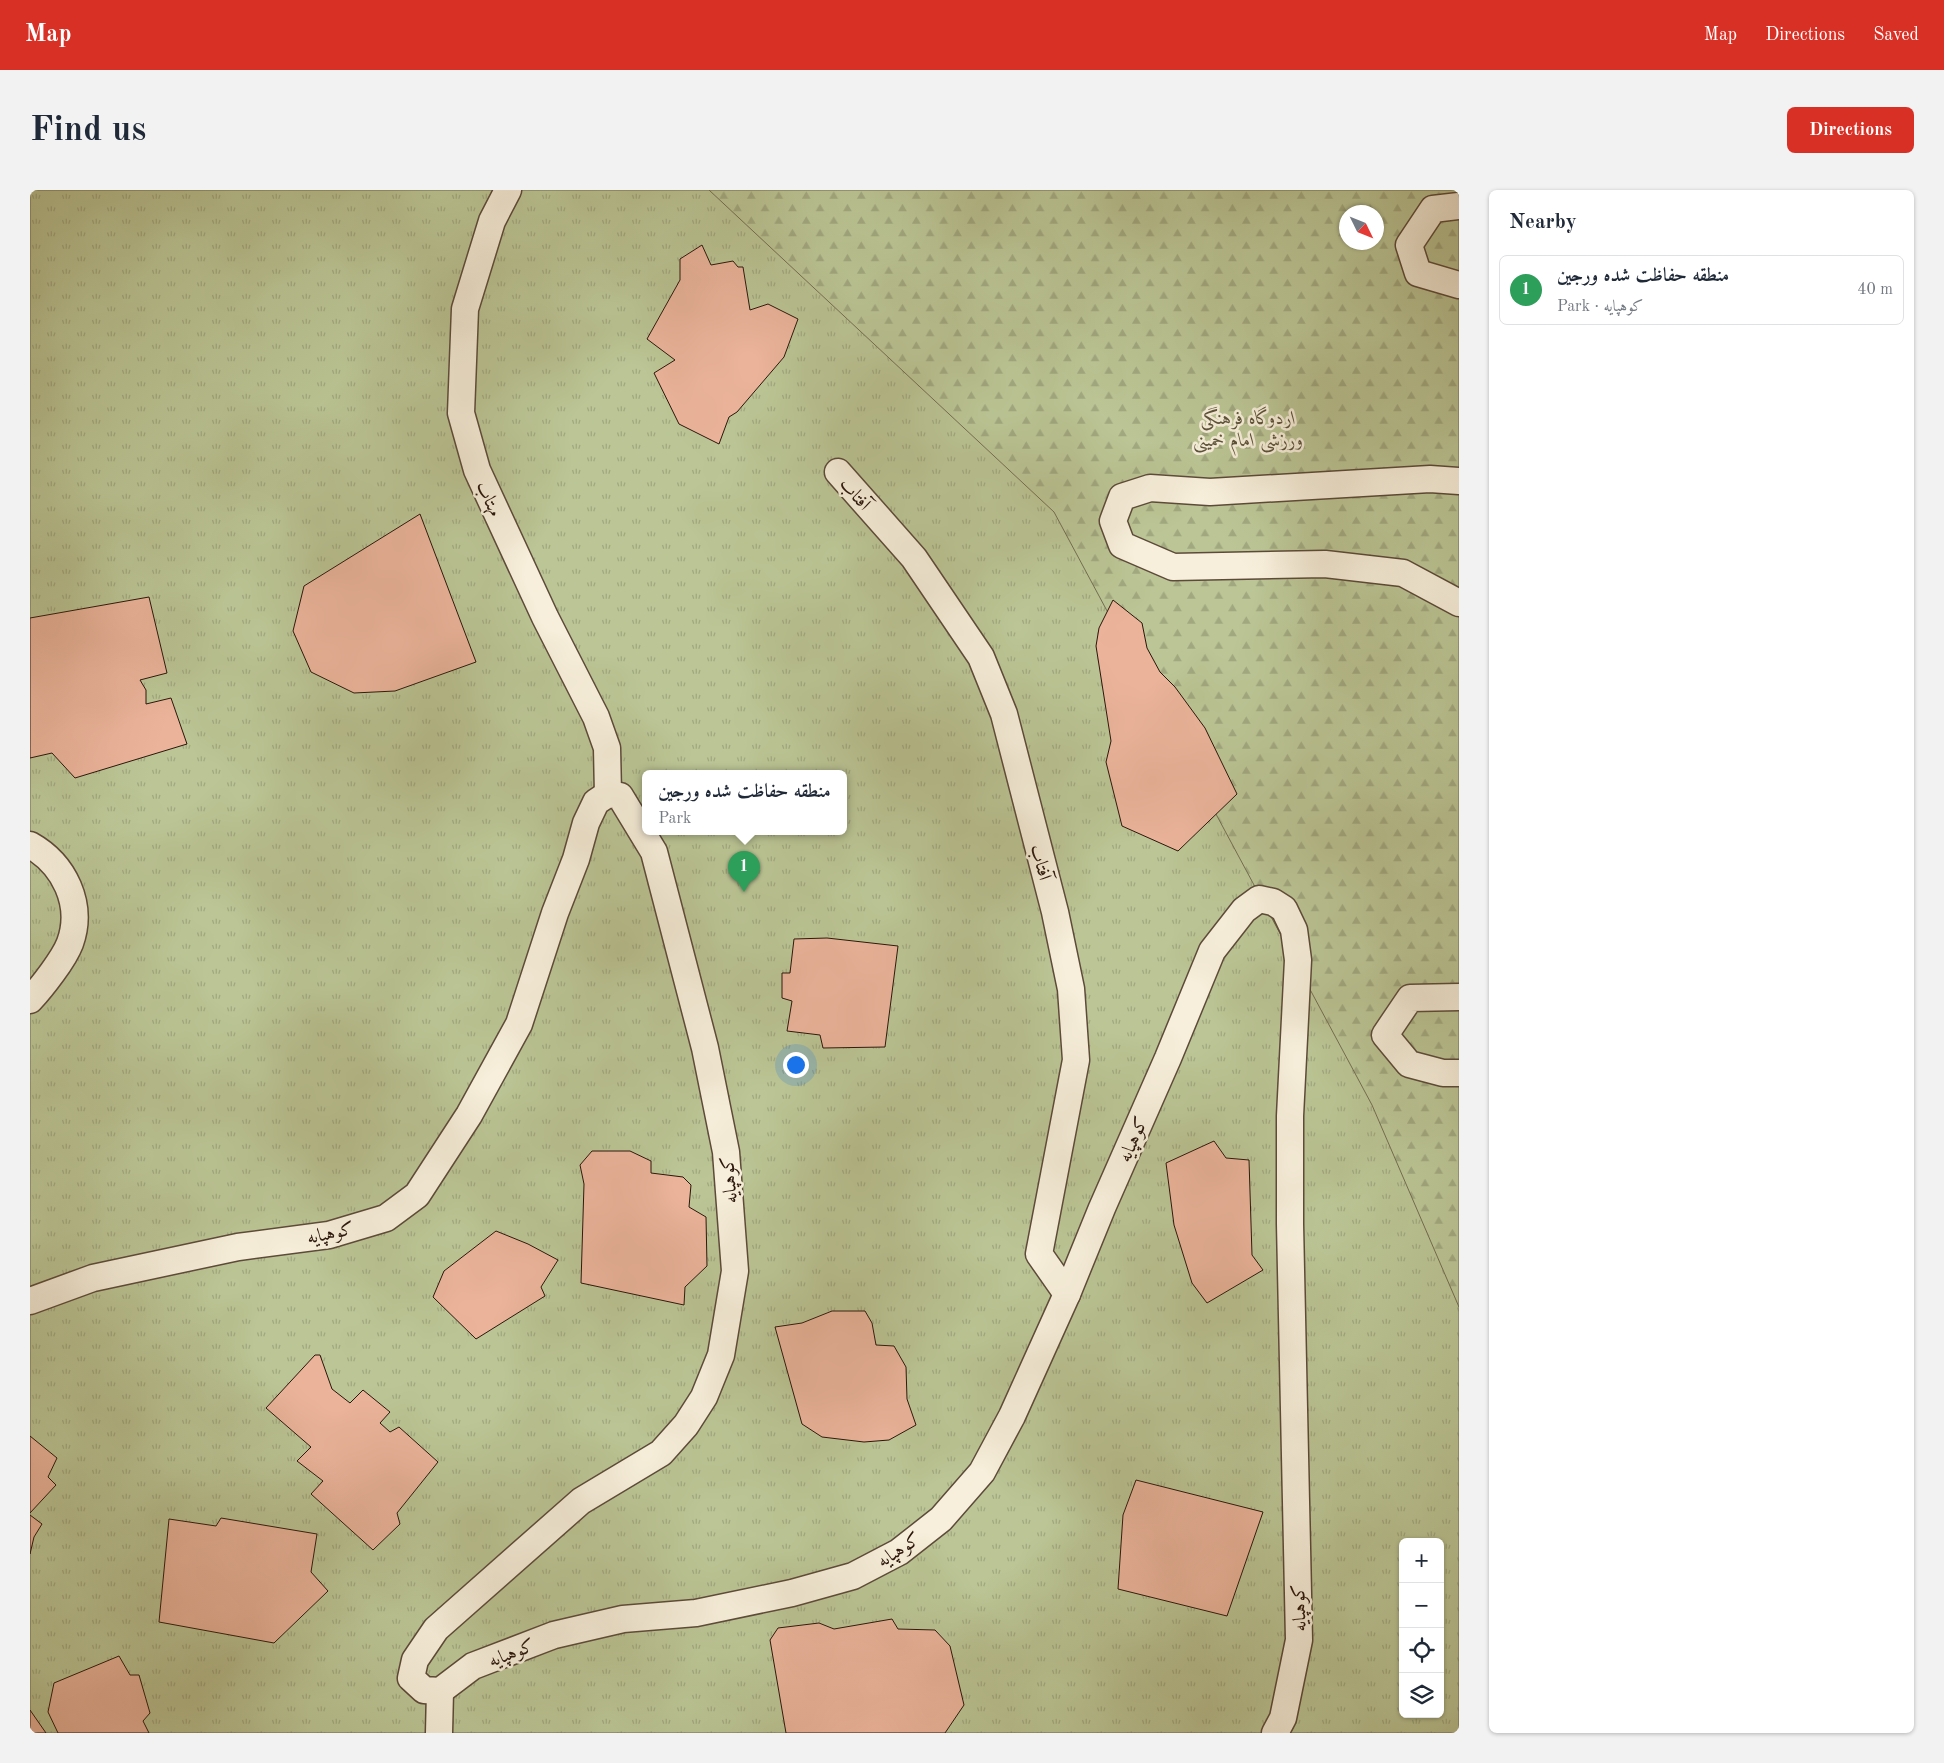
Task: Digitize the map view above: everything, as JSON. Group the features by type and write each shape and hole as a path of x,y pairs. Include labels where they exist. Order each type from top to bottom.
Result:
{"street":[{"name":"مهتاب","path":"508,190 492,222 465,309 460,413 477,470 545,617 596,717 607,748 608,794"},
{"path":"1459,206 1433,209 1409,245 1418,273 1459,285"},
{"name":"آفتاب","path":"838,472 914,558 981,657 1004,714 1055,912 1071,989 1076,1060 1039,1254 1068,1294"},
{"path":"1459,481 1430,479 1210,492 1150,488 1122,498 1113,521 1122,546 1172,567 1325,564 1403,574 1459,603"},
{"name":"کوهپایه","path":"30,1301 93,1278 238,1247 329,1235 386,1218 417,1195 469,1115 519,1024 576,859 586,823 596,802 608,794 620,796 642,832"},
{"name":"کوهپایه","path":"644,835 654,852 704,1048 726,1152 735,1271 721,1355 704,1397 686,1425 661,1453 581,1501 436,1629 415,1660 411,1678 424,1690 440,1691 473,1666 554,1634 623,1619 696,1614 792,1593 853,1576 899,1552 941,1519 982,1472 1012,1416 1068,1294 1102,1208 1168,1058 1212,951 1244,910 1259,899 1273,902 1284,909 1294,930 1298,960 1291,1106 1290,1224 1299,1640 1283,1718 1274,1733"},
{"path":"30,846 43,852 61,872 72,893 74,921 70,943 40,989 30,1000"},
{"path":"1459,997 1410,998 1385,1035 1409,1064 1443,1072 1459,1073"},
{"path":"439,1733 440,1691"}],"green space":[{"path":"30,190 1459,190 1459,1733 30,1733"},
{"name":"اردوگاه فرهنگی ورزشی امام خمینی","path":"709,190 1459,190 1459,1307 1372,1105 1054,512"}],"building":[{"path":"702,245 711,265 733,261 738,267 743,267 750,310 768,304 798,319 784,357 737,412 729,417 719,444 679,424 654,373 675,360 647,339 680,280 680,259"},
{"path":"420,514 476,662 395,691 354,693 311,672 293,631 304,586"},
{"path":"149,597 167,673 140,680 146,690 146,704 171,698 187,744 75,778 52,753 30,758 30,618"},
{"path":"1113,600 1142,623 1147,648 1160,672 1175,687 1205,728 1237,794 1178,851 1122,826 1106,762 1111,741 1096,646 1099,628"},
{"path":"827,938 898,946 885,1047 823,1048 820,1035 787,1031 792,1001 782,998 782,973 790,973 794,939"},
{"path":"1214,1141 1226,1158 1249,1160 1252,1255 1263,1270 1207,1303 1192,1283 1174,1225 1166,1163"},
{"path":"592,1151 630,1151 651,1161 651,1173 683,1177 691,1185 689,1207 706,1217 707,1266 685,1287 684,1305 581,1283 584,1184 580,1165"},
{"path":"496,1231 528,1244 558,1260 541,1287 545,1296 476,1339 433,1297 444,1271"},
{"path":"832,1311 865,1311 872,1323 876,1345 894,1346 906,1367 907,1399 916,1425 889,1440 864,1442 822,1437 802,1424 775,1327 802,1323"},
{"path":"315,1355 320,1355 332,1389 350,1403 363,1390 390,1412 380,1423 390,1432 399,1427 438,1462 397,1513 400,1524 373,1550 311,1494 323,1481 297,1461 311,1447 266,1408"},
{"path":"30,1436 57,1458 48,1477 56,1485 30,1513"},
{"path":"1136,1480 1263,1512 1227,1616 1118,1589 1123,1515"},
{"path":"30,1515 42,1524 34,1537 30,1554"},
{"path":"221,1518 317,1534 311,1572 328,1591 274,1643 159,1622 169,1519 216,1526"},
{"path":"892,1619 898,1629 935,1630 950,1646 964,1705 945,1733 786,1733 770,1640 778,1628 819,1623 834,1629"},
{"path":"119,1656 130,1675 139,1675 150,1713 143,1721 149,1733 58,1733 48,1712 54,1683"},
{"path":"30,1710 46,1733 30,1733"}],"place":[{"name":"منطقه حفاظت شده ورجین","path":"744,892"}]}
